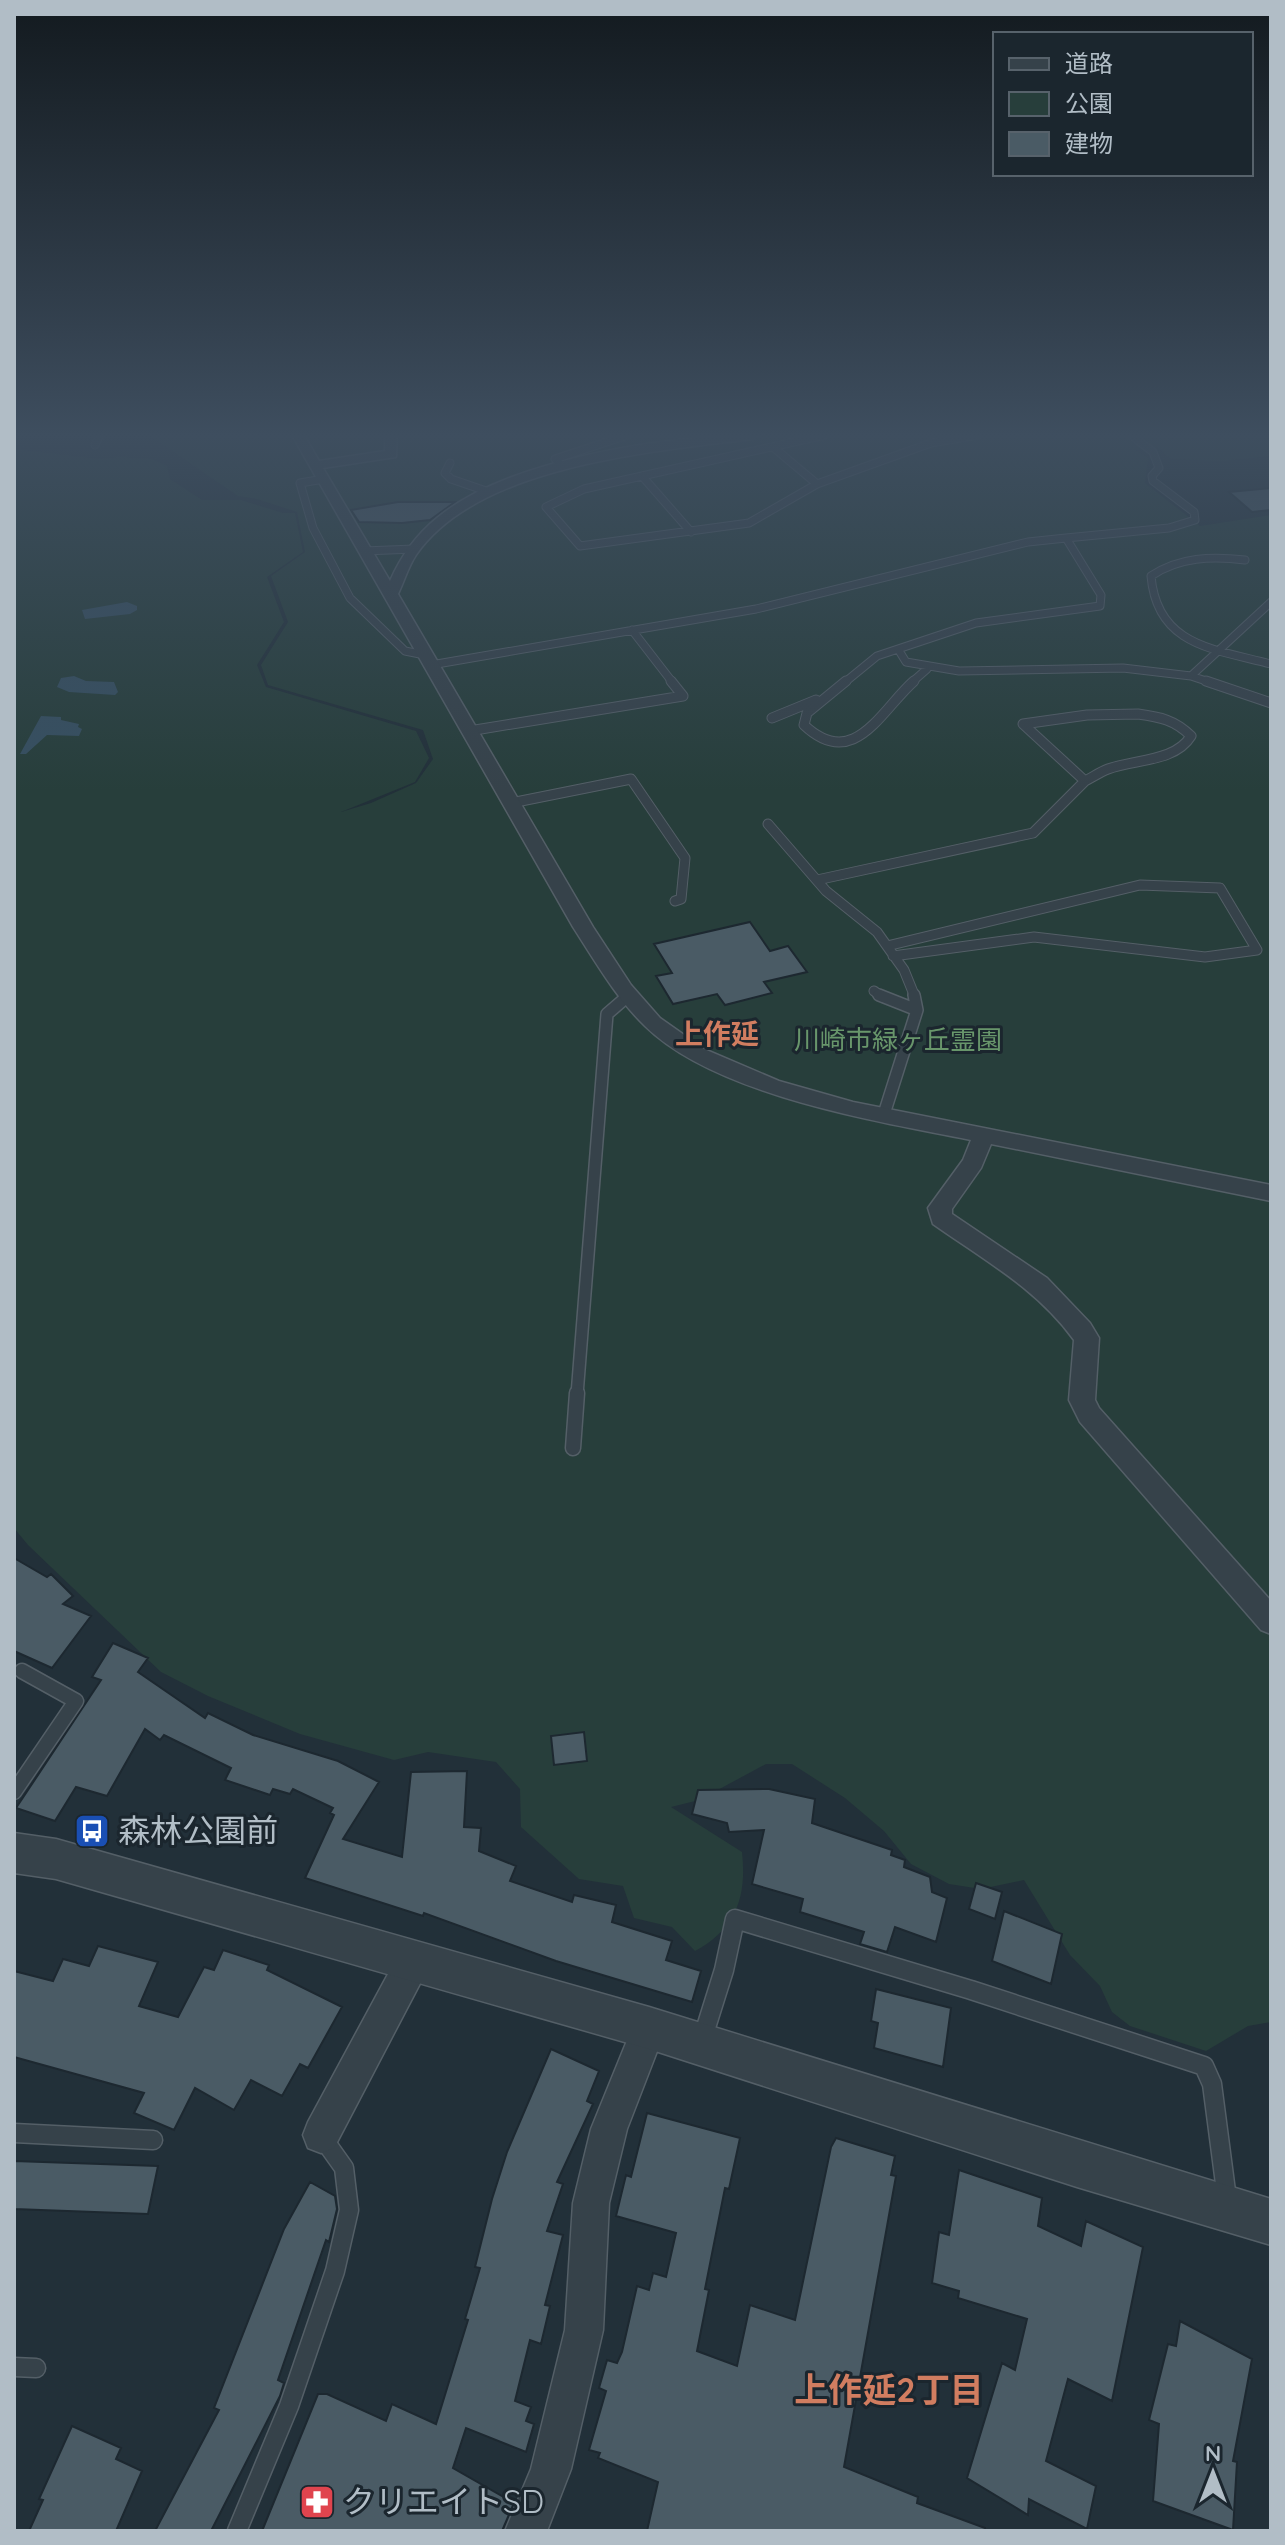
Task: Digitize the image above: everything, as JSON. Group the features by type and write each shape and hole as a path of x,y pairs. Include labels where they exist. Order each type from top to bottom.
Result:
{"street":[{"path":"366,554 583,927 629,995 653,1023 697,1054 771,1086 853,1109 1271,1193"},
{"path":"391,593 412,554"},
{"path":"984,1135 973,1162 940,1208 941,1218 972,1243 1032,1279 1078,1325 1087,1338 1082,1400 1089,1415 1271,1621"},
{"path":"14,1853 56,1859 649,2028 1271,2222"},
{"path":"321,2135 413,1962"},
{"path":"526,2531 551,2469 584,2330 591,2203 609,2129 649,2028"}],"lane":[{"path":"327,554 350,598 405,651 428,660 756,609 980,554"},
{"path":"927,669 881,713 873,728 854,739 823,738 813,735 804,725 807,713 877,656 939,632 987,621 1079,612 1100,606 1101,595 1076,554"},
{"path":"1245,560 1223,556 1163,566 1151,576 1151,589 1163,623 1177,636 1271,664"},
{"path":"1191,676 1223,650 1271,602"},
{"path":"469,731 683,696 632,630"},
{"path":"898,649 906,662"},
{"path":"877,656 927,669 1008,672 1126,668 1191,676 1271,703"},
{"path":"772,718 830,694"},
{"path":"817,880 1033,833 1085,781 1109,769 1171,753 1185,746 1191,736 1186,727 1157,715 1098,715 1023,724 1085,781"},
{"path":"511,803 631,779 685,858 681,899 675,901"},
{"path":"768,824 836,900 857,913 887,946 917,993 917,1010 884,1114"},
{"path":"887,946 1140,885 1220,888 1257,950 1205,957 1034,937 893,956"},
{"path":"874,991 887,1000 917,1010"},
{"path":"573,1448 607,1014 629,995"},
{"path":"14,1792 76,1701 22,1671"},
{"path":"701,2044 724,1970 735,1919 971,1990 1204,2066 1212,2084 1222,2177 1229,2211"},
{"path":"14,2133 153,2140"},
{"path":"237,2531 289,2406 335,2271 349,2210 344,2168 321,2135"},
{"path":"14,2367 36,2368"}],"green space":[{"name":"川崎市緑ヶ丘霊園","path":"14,554 300,554 267,577 284,622 257,665 266,687 416,731 429,758 415,782 341,812 371,803 416,783 433,759 423,730 268,685 261,665 288,622 271,576 302,554 1271,554 1271,2022 1248,2026 1206,2051 1130,2026 1112,2012 1100,1986 1070,1955 1024,1880 981,1889 949,1884 911,1864 884,1831 845,1798 792,1764 766,1764 699,1800 671,1807 742,1852 743,1883 736,1910 720,1933 695,1951 672,1927 634,1918 623,1886 579,1879 521,1827 520,1789 496,1762 428,1752 394,1760 300,1734 208,1696 161,1672 14,1528"}],"water":[{"path":"127,602 137,606 137,610 130,614 85,619 82,610"},
{"path":"74,676 86,681 114,682 118,692 115,695 69,692 57,687 61,678"},
{"path":"41,716 61,717 61,720 79,724 78,727 82,729 79,736 47,735 26,754 20,754"}],"building":[{"path":"750,922 770,951 788,946 807,972 764,982 772,993 725,1005 717,994 673,1004 656,976 672,973 654,944"},
{"path":"14,1558 47,1577 51,1574 73,1596 63,1604 91,1616 52,1668 14,1651"},
{"path":"113,1643 148,1658 138,1672 205,1718 208,1713 253,1735 338,1761 379,1782 343,1839 402,1857 411,1772 467,1771 464,1827 481,1828 479,1851 516,1866 510,1881 572,1902 574,1895 616,1905 612,1922 672,1941 666,1960 701,1971 692,2002 556,1961 424,1913 423,1916 305,1878 334,1815 330,1813 333,1808 293,1789 290,1794 273,1789 270,1795 225,1780 231,1768 164,1735 160,1740 145,1729 107,1796 76,1787 55,1821 16,1808 101,1680 92,1677"},
{"path":"584,1732 587,1761 554,1765 551,1736"},
{"path":"769,1789 815,1799 812,1823 892,1850 891,1855 905,1860 904,1867 930,1877 932,1892 947,1898 936,1942 895,1927 887,1952 860,1944 864,1932 800,1912 803,1899 752,1884 764,1830 729,1832 727,1823 692,1814 698,1790"},
{"path":"976,1883 1002,1892 995,1919 969,1909"},
{"path":"1004,1911 1062,1934 1051,1984 992,1961"},
{"path":"98,1946 158,1962 139,2006 178,2017 204,1967 214,1970 223,1950 269,1965 267,1970 342,2007 308,2068 300,2064 282,2096 251,2080 234,2110 195,2088 174,2130 134,2113 144,2093 14,2057 14,1971 53,1981 63,1959 89,1966"},
{"path":"876,1989 951,2008 943,2067 874,2048 878,2023 871,2021"},
{"path":"551,2049 599,2071 587,2101 593,2104 557,2182 563,2184 547,2231 563,2235 545,2305 550,2306 541,2344 530,2340 515,2401 531,2407 526,2421 534,2424 526,2452 466,2428 453,2468 514,2503 502,2531 262,2531 318,2394 327,2394 386,2421 392,2404 436,2424 468,2320 465,2319 480,2268 475,2267 492,2199 507,2152"},
{"path":"647,2113 740,2138 729,2189 725,2188 705,2289 709,2290 697,2351 737,2366 750,2305 795,2320 831,2147 836,2138 895,2156 891,2175 896,2176 844,2467 918,2497 917,2503 985,2528 985,2531 647,2531 658,2482 598,2458 600,2453 589,2450 606,2391 599,2388 607,2360 617,2363 622,2352 637,2286 649,2290 653,2273 666,2277 676,2233 616,2216 626,2175 631,2177"},
{"path":"14,2161 158,2166 148,2214 14,2209"},
{"path":"959,2170 1042,2198 1038,2226 1081,2246 1086,2221 1143,2247 1112,2401 1068,2379 1046,2461 1096,2486 1087,2529 1029,2499 1028,2515 967,2478 1002,2363 1015,2370 1027,2319 958,2298 959,2291 932,2283 939,2232 949,2235"},
{"path":"310,2182 335,2196 337,2209 329,2242 326,2240 278,2380 284,2383 280,2396 211,2531 155,2531 219,2410 214,2408 284,2229"},
{"path":"1180,2321 1252,2359 1233,2461 1237,2462 1233,2530 1153,2501 1159,2424 1149,2420 1168,2344 1176,2346"},
{"path":"72,2426 121,2448 116,2459 142,2471 116,2531 29,2531 43,2500 39,2499"}],"place":[{"name":"森林公園前","path":"92,1831"},
{"name":"クリエイトSD","path":"317,2502"}],"district":[{"name":"上作延","path":"717,1034"},
{"name":"上作延2丁目","path":"889,2390"}]}
